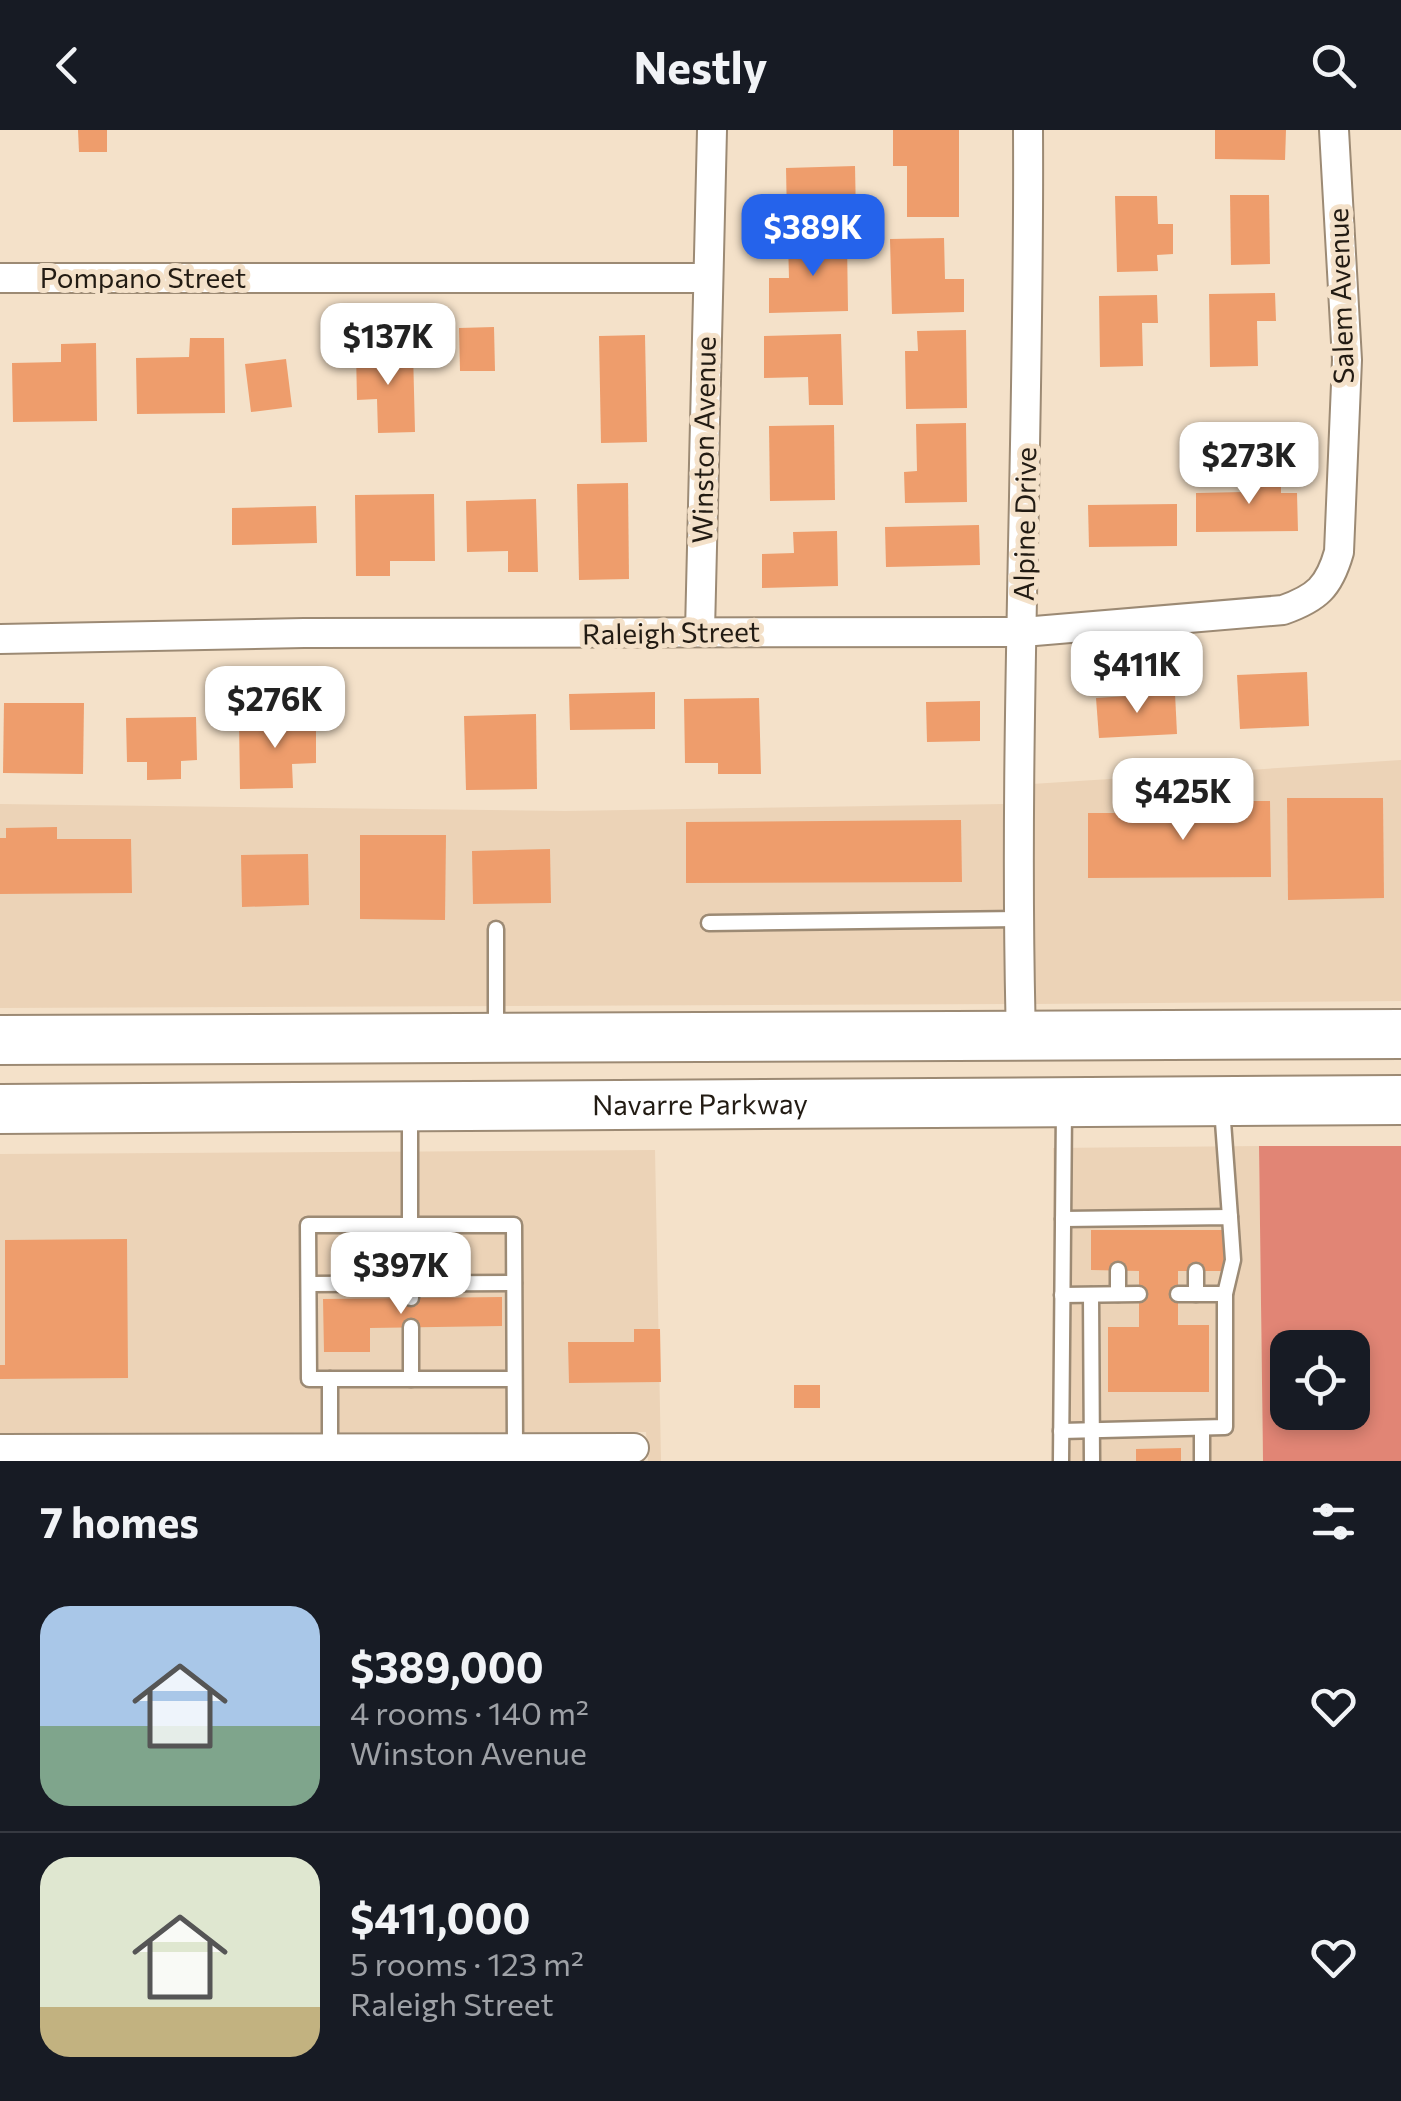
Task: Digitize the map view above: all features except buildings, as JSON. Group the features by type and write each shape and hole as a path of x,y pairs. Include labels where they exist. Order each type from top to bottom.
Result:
{"highway":[{"path":"0,1040 1401,1034"},
{"path":"590,1106 626,1087 984,1081 1006,1065 1021,1038"},
{"path":"1064,1103 1073,1077 1093,1066 1122,1059 1401,1056"},
{"name":"Navarre Parkway","path":"0,1109 1401,1100"}],"street":[{"name":"Winston Avenue","path":"700,631 712,130"},
{"name":"Alpine Drive","path":"1021,1038 1018,919 1028,130"},
{"name":"Salem Avenue","path":"1330,580 1339,552 1347,360 1334,130"},
{"name":"Pompano Street","path":"0,278 707,278"},
{"name":"Raleigh Street","path":"0,639 700,631 1023,632 1283,610 1318,595 1330,580"},
{"path":"0,1449 634,1448"}],"lane":[{"path":"709,923 1018,919"},
{"path":"496,929 496,1039"},
{"path":"1062,1431 1225,1427 1226,1294 1233,1260 1221,1102"},
{"path":"1061,1461 1064,1103"},
{"path":"410,1106 411,1291"},
{"path":"1063,1219 1196,1224 1230,1217"},
{"path":"514,1380 309,1380 308,1225 514,1225 515,1448"},
{"path":"1118,1270 1118,1294"},
{"path":"1196,1271 1196,1294"},
{"path":"309,1284 411,1291 514,1283"},
{"path":"1062,1296 1139,1294"},
{"path":"1178,1294 1226,1294"},
{"path":"1091,1295 1092,1461"},
{"path":"411,1327 411,1380"},
{"path":"330,1380 330,1448"},
{"path":"1202,1428 1202,1461"}],"shaded area":[{"path":"1401,760 1401,1001 1034,1004 1032,784"},
{"path":"0,804 565,811 1004,804 1006,1004 0,1008"},
{"path":"1259,1146 1263,1461 1055,1461 1053,1148"},
{"path":"1259,1146 1401,1146 1401,1461 1263,1461"},
{"path":"655,1150 661,1461 648,1461 646,1432 0,1433 0,1154"}]}
